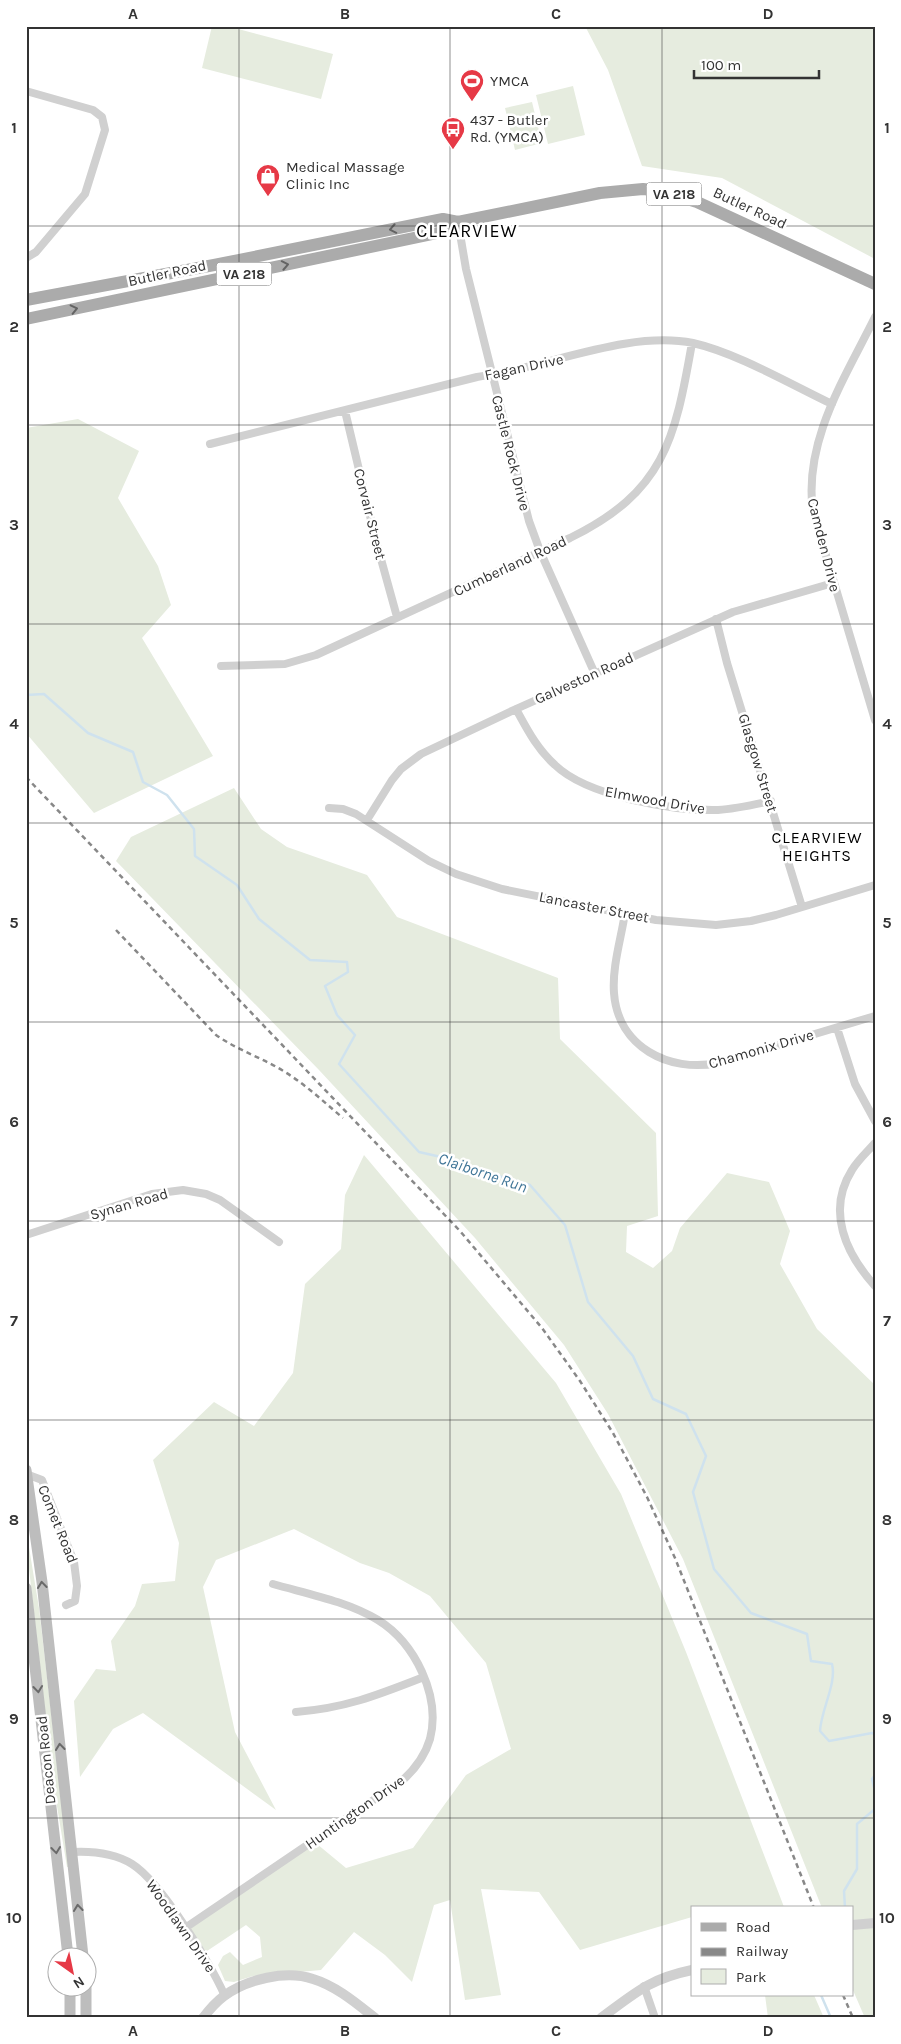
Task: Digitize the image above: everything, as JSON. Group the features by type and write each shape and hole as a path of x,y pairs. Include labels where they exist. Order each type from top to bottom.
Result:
{"main road":[{"name":"Butler Road","path":"26,300 443,219 458,222 600,193 643,189 661,191 697,202 875,284"},
{"name":"Butler Road","path":"26,319 447,231 458,222"},
{"name":"Deacon Road","path":"26,1474 42,1582 82,1946"},
{"name":"Deacon Road","path":"26,1588 67,1946"},
{"path":"70,1996 70,2018"},
{"path":"86,1996 86,2018"}],"street":[{"path":"26,91 93,110 102,117 105,130 90,184 85,194 36,252 26,258"},
{"name":"Castle Rock Drive","path":"458,222 466,269 528,521 595,674"},
{"name":"Camden Drive","path":"875,317 832,404 816,445 810,488 813,512 875,720"},
{"name":"Fagan Drive","path":"210,444 630,343 660,340 692,343 727,354 832,404"},
{"name":"Cumberland Road","path":"221,666 268,665 301,660 316,655 589,529 607,518 623,506 646,483 657,468 671,436 683,398 692,343"},
{"name":"Corvair Street","path":"345,411 376,542 397,617"},
{"name":"Galveston Road","path":"367,820 392,780 412,760 433,748 716,619 756,604 833,583"},
{"name":"Glasgow Street","path":"716,619 727,663 802,907"},
{"name":"Elmwood Drive","path":"516,709 537,745 556,766 573,778 601,791 702,810 735,808 770,801"},
{"name":"Lancaster Street","path":"329,808 343,809 367,820 429,861 478,882 502,889 686,924 716,925 751,921 875,885"},
{"name":"Chamonix Drive","path":"625,913 614,982 616,1006 627,1031 636,1041 658,1058 679,1065 707,1065 875,1016"},
{"path":"837,1028 855,1084 875,1121"},
{"path":"875,1143 857,1163 847,1178 841,1197 840,1211 841,1224 848,1248 855,1262 875,1286"},
{"name":"Synan Road","path":"26,1236 152,1194 183,1190 206,1194 220,1200 279,1242"},
{"name":"Comet Road","path":"26,1474 42,1480 74,1562 77,1586 75,1601 66,1605"},
{"name":"Huntington Drive","path":"185,1928 403,1780 412,1772 426,1751 432,1728 432,1707 424,1677 408,1649 394,1632 379,1621 346,1605 273,1584"},
{"path":"296,1712 346,1706 424,1677"},
{"name":"Woodlawn Drive","path":"72,1852 104,1853 131,1863 151,1882 185,1928 218,1981 225,1996"},
{"path":"854,1925 875,1923"},
{"path":"601,2018 644,1986 669,1974 691,1970"},
{"path":"203,2018 225,1996 235,1989 269,1978 300,1976 327,1984 375,2018"},
{"path":"644,1986 655,2018"}],"green space":[{"path":"212,26 227,26 333,54 321,99 202,68"},
{"path":"585,26 875,26 875,259 722,178 642,166 608,70"},
{"name":"YMCA","path":"573,86 585,135 548,144 536,95"},
{"name":"YMCA","path":"532,102 542,143 515,150 505,108"},
{"path":"78,419 139,451 118,498 158,566 171,605 142,638 213,756 94,813 26,733 26,428"},
{"path":"234,788 261,829 287,847 367,875 397,917 558,978 560,1039 656,1133 658,1216 627,1226 626,1252 653,1268 672,1251 680,1228 727,1173 769,1182 790,1231 780,1264 817,1329 875,1385 875,2018 865,2018 854,1993 854,1906 821,1906 683,1559 608,1414 564,1345 475,1238 319,1070 116,861 131,837"},
{"path":"364,1155 556,1383 621,1494 686,1652 784,1906 691,1906 691,1917 580,1950 539,1892 481,1889 501,1995 465,2000 450,1900 434,1905 412,1982 385,1955 354,1932 321,1970 253,1976 234,1982 225,1981 218,1965 223,1956 230,1952 243,1965 262,1957 260,1937 246,1925 207,1951 201,1948 188,1928 310,1846 317,1844 346,1868 413,1848 466,1775 511,1749 486,1663 430,1596 389,1573 360,1563 294,1529 216,1560 203,1587 235,1732 276,1810 143,1713 113,1729 80,1777 74,1701 96,1669 116,1671 111,1641 135,1606 142,1584 175,1581 179,1543 153,1460 214,1402 254,1426 293,1373 305,1284 341,1249 345,1195"},
{"path":"26,1529 39,1608 69,1867 67,1867 53,1782"},
{"path":"765,1996 814,1996 824,2018 768,2018"}],"waterway":[{"name":"Claiborne Run","path":"26,695 44,694 88,733 133,752 143,782 167,795 194,829 195,856 237,885 259,919 310,960 347,962 348,972 325,986 337,1015 355,1035 339,1064 419,1152 463,1162 478,1170 530,1185 565,1225 588,1302 633,1356 653,1399 686,1414 706,1456 693,1492 714,1569 751,1613 807,1634 811,1661 832,1664 831,1688 820,1731 829,1741 872,1733 875,1735"},
{"name":"Claiborne Run","path":"875,1775 872,1779 875,1792"},
{"name":"Claiborne Run","path":"845,1906 844,1891 857,1869 857,1824 875,1809"},
{"name":"Claiborne Run","path":"821,1996 831,2018"}],"railway":[{"path":"26,777 460,1231 542,1328 580,1381 613,1433 647,1497 675,1558 813,1906"},
{"path":"116,930 216,1035 233,1046 277,1067 293,1077 343,1118"},
{"path":"843,1996 853,2018"}],"place":[{"name":"YMCA","path":"472,102"},
{"name":"437 - Butler Rd. (YMCA)","path":"453,150"},
{"name":"Medical Massage Clinic Inc","path":"268,197"}],"district":[{"name":"CLEARVIEW","path":"467,231"},
{"name":"CLEARVIEW HEIGHTS","path":"817,846"}]}
